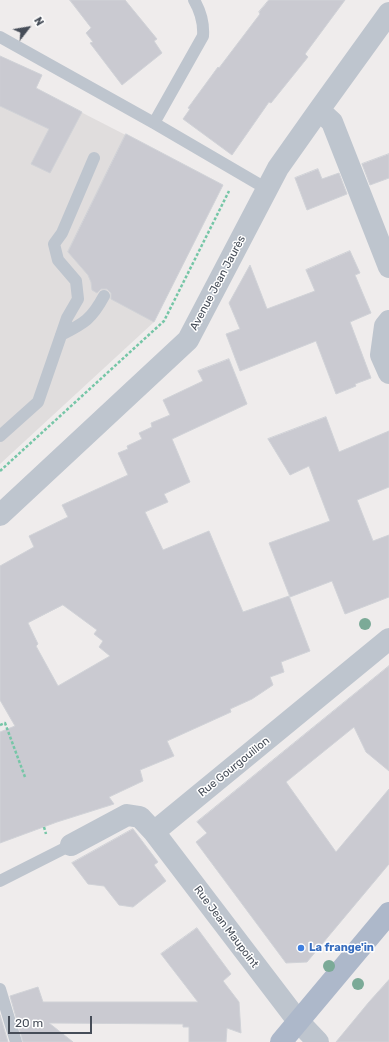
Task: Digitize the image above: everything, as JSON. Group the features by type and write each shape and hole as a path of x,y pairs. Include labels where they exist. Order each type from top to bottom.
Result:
{"main road":[{"path":"281,1042 389,913"}],"street":[{"name":"Avenue Jean Jaurès","path":"0,515 188,340 278,168 389,14"},
{"path":"319,110 332,122 389,267"},
{"path":"389,321 385,326 381,355 389,372"},
{"name":"Rue Gourgouillon","path":"154,832 389,639"},
{"path":"71,845 127,815 140,817 154,832"},
{"name":"Rue Jean Maupoint","path":"154,832 298,1021 318,1042"}],"lane":[{"path":"154,122 203,36 204,25 200,10 194,0"},
{"path":"0,37 154,122 267,189"},
{"path":"0,436 38,402 60,335 67,318 78,299 76,281 58,260 54,244 62,233 94,158"},
{"path":"60,335 85,323 97,310 104,296"},
{"path":"0,881 71,845"},
{"path":"0,989 16,1042"}],"path":[{"path":"0,471 164,322 228,192"},
{"path":"0,725 5,723 25,777"}],"shaded area":[{"path":"0,56 42,75 36,89 223,185 154,322 0,464"}],"building":[{"path":"70,0 125,0 157,39 154,41 162,53 122,85 90,43 93,42 86,33 91,28"},
{"path":"269,0 345,0 305,54 308,57 271,103 269,102 232,155 183,119 190,109 188,108"},
{"path":"0,56 42,75 36,88 82,112 50,173 31,164 49,129 0,106"},
{"path":"126,134 223,185 154,322 111,299 111,293 107,289 101,289 97,293 92,290 88,275 68,252"},
{"path":"389,154 389,178 370,185 362,164"},
{"path":"318,169 322,179 339,173 347,194 307,210 295,178"},
{"path":"350,251 360,273 355,275 371,313 350,322 371,378 336,394 316,341 240,371 226,334 240,329 229,303 250,265 267,309 315,291 306,270"},
{"path":"229,359 247,404 172,439 190,482 164,494 168,502 145,512 163,550 209,531 243,612 289,596 310,651 281,662 284,672 270,677 273,685 252,699 230,709 231,712 167,741 174,756 140,770 143,781 109,797 114,804 57,822 0,843 0,732 15,726 0,700 0,566 34,547 29,536 68,517 62,505 128,475 118,453 128,449 127,446 142,439 139,433 152,427 151,423 170,415 163,400 203,381 198,371","holes":["63,605 97,630 94,634 103,641 99,647 110,656 58,686 36,646 38,644 28,623"]},
{"path":"326,417 339,452 389,431 389,487 357,500 373,541 389,535 389,597 345,614 332,581 290,597 269,543 330,521 309,466 290,475 268,439"},
{"path":"389,666 389,771 366,752 354,727 286,782 336,852 389,789 389,864 307,962 286,963 196,842 207,833 197,822"},
{"path":"133,829 158,862 154,865 166,881 133,907 119,905 104,886 88,884 72,863"},
{"path":"197,928 231,974 223,981 239,1002 241,1033 227,1028 226,1042 189,1042 189,1027 183,1027 183,1024 49,1023 73,1042 23,1042 10,996 38,987 43,1002 198,1002 161,954"},
{"path":"389,980 389,1042 336,1042 369,1002"},
{"path":"0,1015 8,1042 0,1042"}],"place":[{"name":"La frange'in","path":"301,948"}]}
